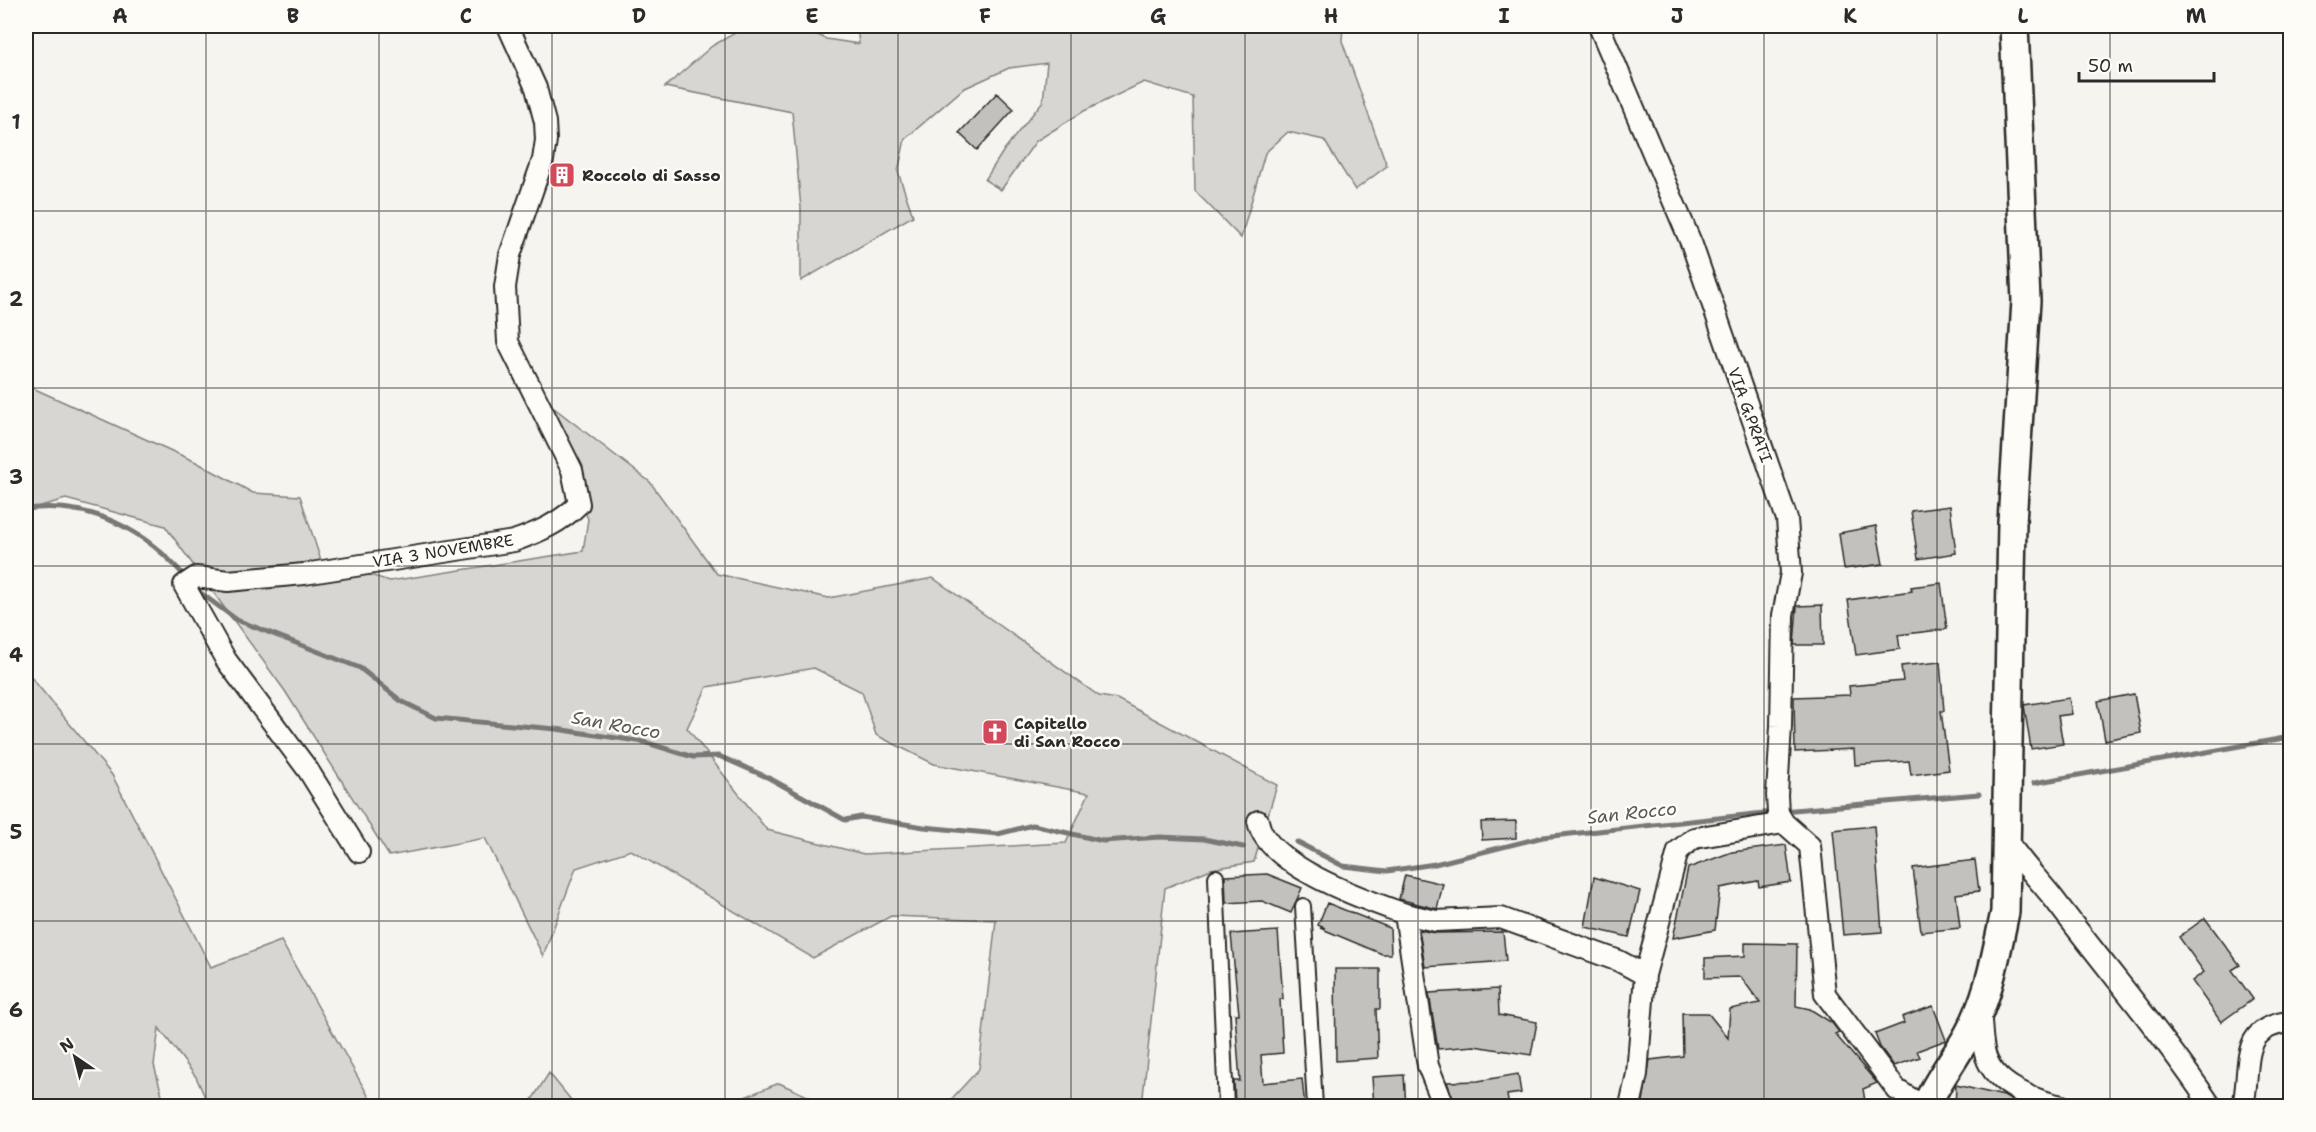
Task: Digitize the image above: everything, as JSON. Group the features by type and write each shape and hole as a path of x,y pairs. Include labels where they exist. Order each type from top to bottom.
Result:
{"main road":[{"path":"1924,1107 1968,1034 1980,1009 1992,975 2005,912 2012,522 2025,301 2014,26"}],"street":[{"name":"VIA G.PRATI","path":"1599,26 1692,246 1787,519 1791,573 1783,615 1780,810"},
{"name":"VIA 3 NOVEMBRE","path":"359,852 308,770 226,660 185,588 192,579 228,581 304,574 514,541 539,532 567,516 579,504 572,470 508,342 505,287 510,255 543,160 546,140 545,122 536,88 514,27"},
{"path":"1630,1107 1637,1074 1645,975 1678,851 1694,838 1780,810 1810,846 1825,994 1897,1090 1924,1107"},
{"path":"1258,821 1259,827 1274,848 1292,864 1405,914 1436,921 1501,918 1619,961 1645,975"},
{"path":"2008,842 2021,862 2052,897 2133,999 2211,1107"},
{"path":"1216,877 1226,1107"},
{"path":"1303,906 1315,1107"},
{"path":"1405,914 1428,1066 1444,1107"},
{"path":"1980,1009 1986,1056 1995,1074 2023,1094 2062,1107"},
{"path":"2243,1107 2250,1046 2260,1031 2274,1024 2290,1022"}],"shaded area":[{"path":"747,26 799,26 826,39 859,44 857,26 1343,26 1342,41 1387,166 1355,190 1324,140 1288,132 1265,153 1241,238 1195,191 1193,97 1144,82 1084,111 1036,141 1001,190 985,180 1004,150 1043,101 1047,63 1009,68 963,89 905,139 898,172 913,216 801,281 801,208 792,112 665,87 712,46"},
{"path":"26,385 196,462 253,493 300,496 321,561 390,581 583,551 588,519 541,398 650,482 717,574 829,598 933,578 1099,696 1117,699 1277,785 1254,862 1211,869 1165,888 1142,1106 945,1106 979,1069 996,920 891,916 813,958 631,850 576,868 543,956 485,838 389,856 285,691 165,526 66,499 26,510","holes":["814,668 862,692 876,735 934,764 1089,793 1066,843 864,854 767,830 687,728 707,687"]},
{"path":"26,671 112,775 211,967 281,941 374,1106 209,1106 196,1077 159,1028 154,1065 165,1106 26,1106"},
{"path":"549,1073 576,1106 528,1106"},
{"path":"779,1083 818,1101 874,1106 723,1106"}],"building":[{"path":"997,93 1014,109 977,150 959,133"},
{"name":"Roccolo di Sasso","path":"557,167 570,169 568,183 555,181"},
{"path":"1950,506 1956,553 1918,559 1911,511"},
{"path":"1876,526 1883,564 1844,569 1839,533"},
{"path":"1941,583 1947,629 1898,635 1900,649 1856,655 1848,600 1912,591 1911,587"},
{"path":"1822,605 1823,645 1794,645 1797,606"},
{"path":"1940,662 1944,711 1941,711 1949,770 1911,775 1909,761 1855,765 1854,749 1795,752 1794,697 1850,695 1849,686 1903,681 1901,666"},
{"path":"2134,694 2141,733 2105,740 2098,701"},
{"path":"2069,698 2072,714 2058,716 2063,744 2031,749 2024,705"},
{"path":"1516,821 1516,838 1482,840 1481,822"},
{"path":"1874,826 1882,932 1843,935 1833,830"},
{"path":"1786,845 1791,882 1759,887 1758,881 1720,888 1715,930 1673,938 1688,868 1732,852"},
{"path":"1975,860 1979,891 1956,894 1960,928 1921,932 1913,868"},
{"path":"1267,874 1302,888 1291,913 1262,901 1226,903 1225,876"},
{"path":"1405,875 1443,884 1437,909 1399,899"},
{"path":"1594,877 1640,891 1629,937 1585,927"},
{"path":"1327,903 1390,928 1391,954 1382,954 1320,928 1325,928 1318,925"},
{"path":"2205,918 2240,965 2232,970 2253,999 2221,1022 2192,981 2204,972 2179,937"},
{"path":"1419,930 1436,933 1503,932 1506,961 1425,967"},
{"path":"1278,931 1283,999 1280,999 1283,1053 1261,1055 1263,1083 1302,1079 1305,1107 1235,1107 1234,1081 1240,1081 1235,1014 1239,1014 1231,934"},
{"path":"1745,943 1797,944 1796,1006 1810,1009 1832,1023 1839,1032 1835,1034 1877,1083 1863,1089 1866,1107 1642,1107 1650,1060 1683,1056 1682,1013 1708,1013 1728,1038 1730,1009 1760,1003 1741,977 1705,978 1705,958 1745,956"},
{"path":"1335,969 1380,969 1380,1009 1376,1009 1378,1058 1336,1061"},
{"path":"1498,989 1499,1015 1537,1022 1531,1055 1474,1046 1438,1049 1429,993"},
{"path":"1933,1006 1946,1040 1917,1051 1920,1057 1894,1066 1880,1047 1875,1034 1904,1023 1902,1017"},
{"path":"1518,1074 1521,1093 1507,1095 1509,1107 1456,1107 1447,1082 1478,1081"},
{"path":"1404,1075 1406,1107 1374,1107 1372,1077"},
{"path":"1956,1085 2004,1096 2023,1107 1955,1107"}],"waterway":[{"name":"San Rocco","path":"26,509 50,507 72,509 115,522 154,546 187,579"},
{"name":"San Rocco","path":"194,588 237,620 360,668 401,701 436,718 556,729 644,742 693,757 719,756 769,778 845,820 861,817 924,827 998,834 1033,825 1103,841 1160,837 1204,839 1243,847"},
{"path":"2034,783 2290,737"},
{"name":"San Rocco","path":"1782,811 1979,794"},
{"name":"San Rocco","path":"1297,842 1343,866 1387,871 1435,864 1543,837 1773,812"}],"place":[{"name":"Roccolo di Sasso","path":"562,175"},
{"name":"Capitello di San Rocco","path":"995,732"}]}
